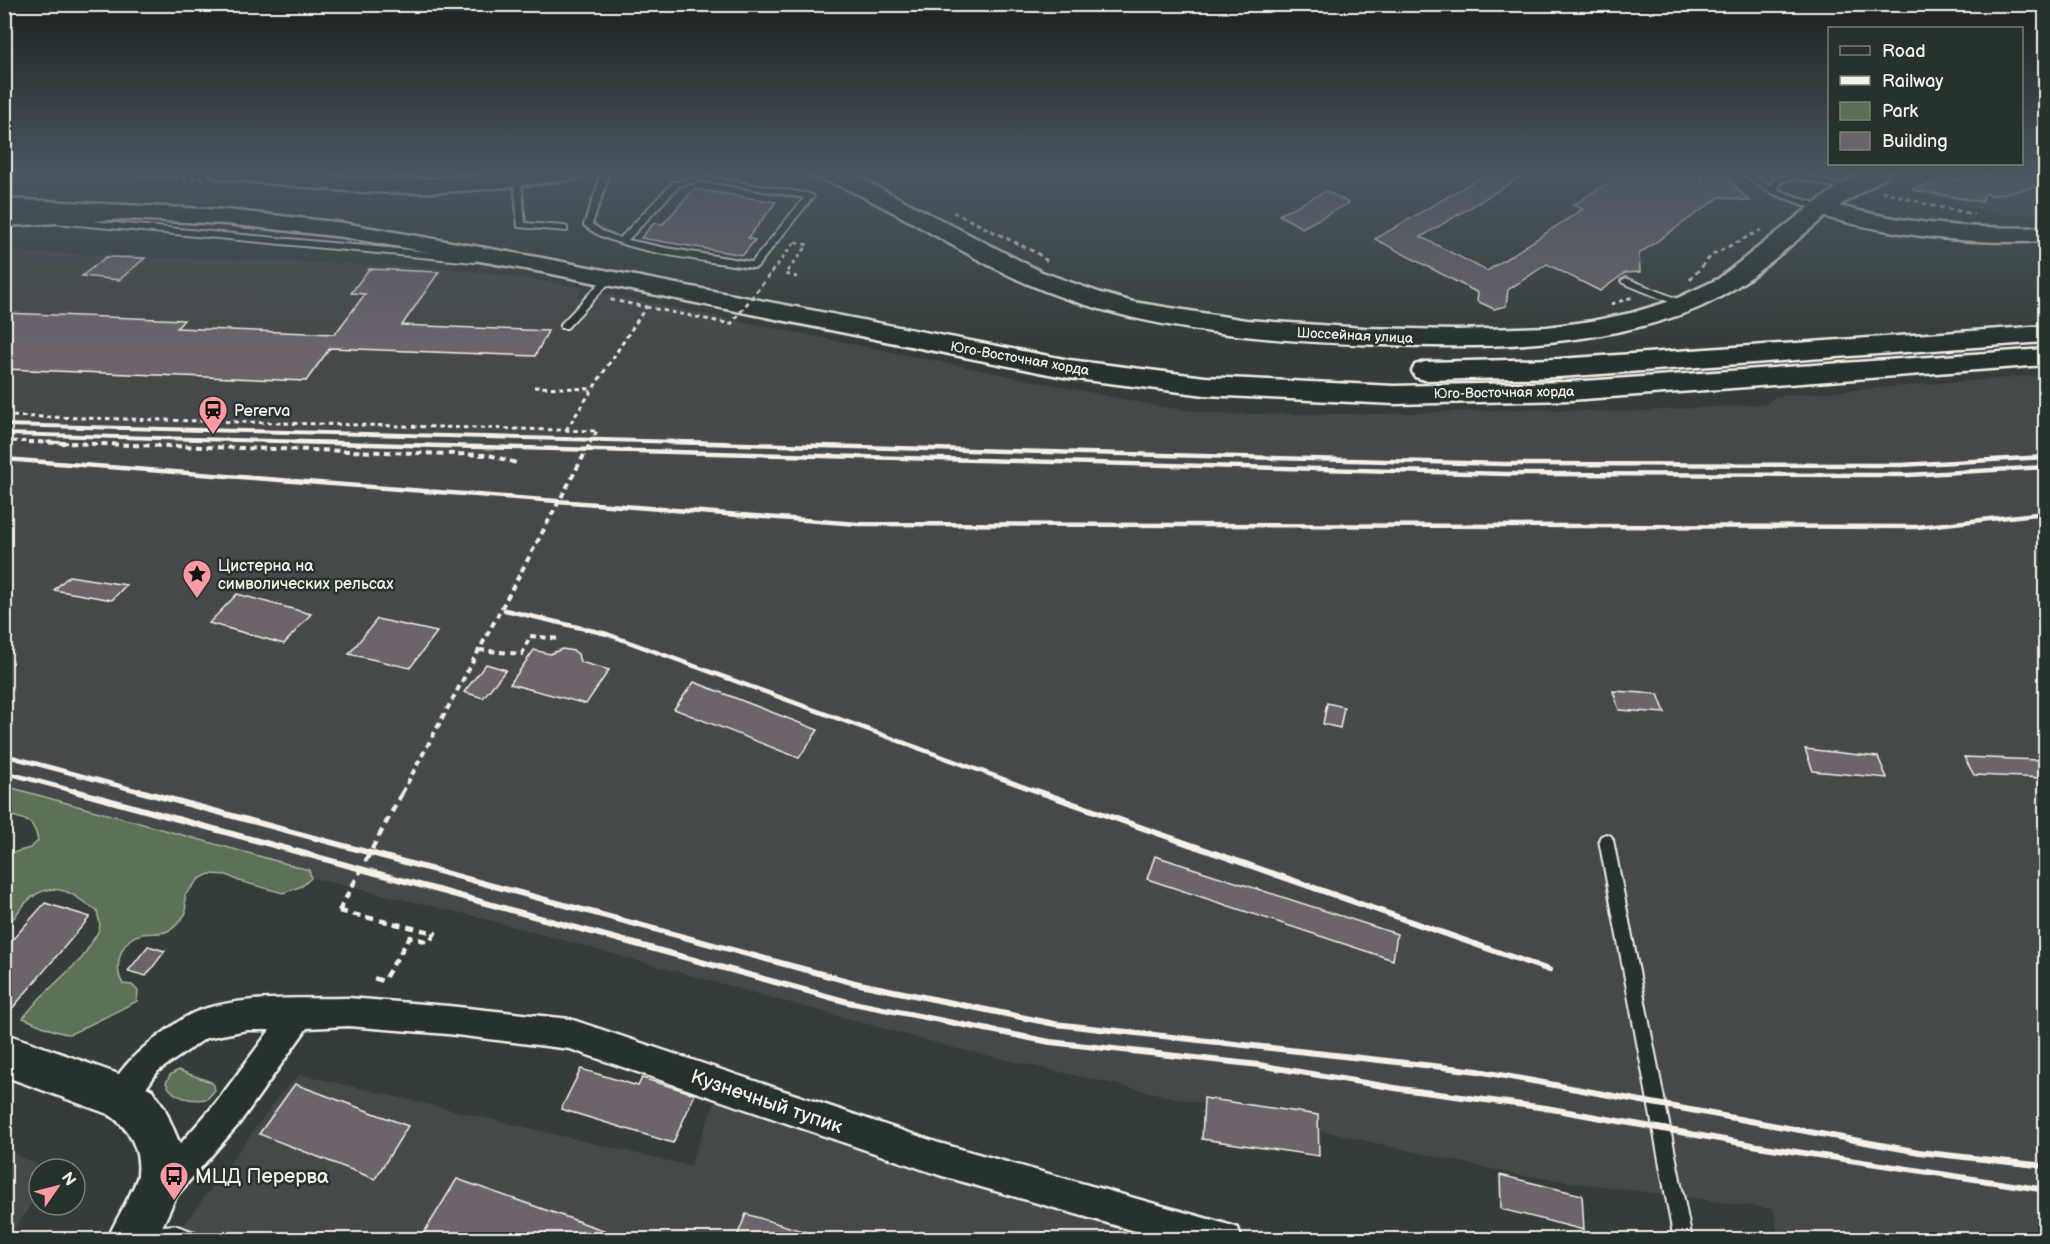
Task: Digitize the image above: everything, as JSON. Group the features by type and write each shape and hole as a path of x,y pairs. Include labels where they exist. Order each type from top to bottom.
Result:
{"main road":[{"name":"Юго-Восточная хорда","path":"343,230 542,265 600,287 1069,369 1205,386 1394,395 1570,391 2046,357"},
{"name":"Юго-Восточная хорда","path":"448,230 964,328 1083,348 1211,364 1392,372 1559,368 2046,334"},
{"name":"Шоссейная улица","path":"947,230 998,260 1054,286 1126,309 1207,325 1317,334 1447,339 1544,336 1592,330 1682,304 1724,285 1796,230"},
{"path":"1926,230 1966,234 2046,234"},
{"path":"4,1054 121,1097 136,1106 148,1123 159,1149 161,1179 138,1226"}],"street":[{"name":"Кузнечный тупик","path":"121,1097 148,1061 200,1025 247,1016 348,1012 448,1020 570,1034 939,1160 1226,1239"},
{"path":"138,1226 227,1114 300,1013"}],"lane":[{"path":"158,230 542,265"},
{"path":"594,230 600,235 622,241 754,265 782,230"},
{"path":"622,241 632,230"},
{"path":"1626,281 1682,304"},
{"path":"564,326 600,287"},
{"path":"1606,840 1683,1239"},
{"path":"138,1226 194,1239"}],"path":[{"path":"992,230 1037,253 1052,264"},
{"path":"1609,305 1651,291 1688,284 1699,265 1728,244 1760,230"},
{"path":"795,242 808,244 785,274 797,277"},
{"path":"600,287 646,307 731,324 791,248"},
{"path":"566,430 646,307"},
{"path":"534,387 592,389"},
{"path":"4,416 597,431 339,911 435,933 429,942 410,938 383,981 371,977"},
{"path":"4,441 489,456 516,463"},
{"path":"479,650 522,654 530,636 560,639"}],"shaded area":[{"path":"4,251 426,267 490,273 584,288 577,296 595,300 602,293 1162,407 1220,414 1384,414 1527,409 1625,412 1767,404 1775,396 2045,375 2045,1239 1779,1239 1773,1209 1518,1175 958,1049 478,917 5,806"},
{"path":"300,1074 690,1166 721,1086 1226,1240 173,1240 277,1099"},
{"path":"5,1149 27,1160 27,1210 7,1240 4,1239"}],"green space":[{"path":"5,786 309,870 311,878 302,886 283,893 239,881 227,875 209,874 199,879 185,895 186,913 175,927 163,932 142,934 129,941 124,947 118,970 123,984 132,985 138,991 137,1001 73,1033 57,1032 23,1018 40,998 82,958 100,925 97,911 72,895 54,889 36,894 28,900 5,931 5,855 30,848 38,841 34,828 28,821 5,814"},
{"path":"178,1070 211,1082 215,1090 207,1099 195,1100 178,1096 166,1083 170,1075"}],"building":[{"path":"648,230 754,230 748,238 755,240 743,255 641,238"},
{"path":"1390,230 1433,230 1421,237 1487,271 1550,230 1673,230 1639,254 1640,272 1625,273 1600,291 1547,264 1508,290 1506,306 1494,309 1477,301 1478,293 1375,239"},
{"path":"106,257 145,258 119,280 82,276"},
{"path":"369,269 439,272 402,325 548,331 535,356 330,348 306,381 4,369 4,313 184,320 177,328 335,334 365,294 351,293"},
{"path":"69,576 126,585 112,600 54,590"},
{"path":"237,594 311,614 284,644 209,623"},
{"path":"377,619 437,632 410,668 349,654"},
{"path":"562,649 574,651 578,654 580,662 609,670 586,704 510,684 534,650 550,654"},
{"path":"486,664 506,670 483,698 464,692"},
{"path":"694,682 818,730 799,758 674,709"},
{"path":"1613,691 1658,694 1665,713 1619,710"},
{"path":"1327,703 1344,707 1340,728 1323,724"},
{"path":"1805,749 1878,757 1887,778 1813,771"},
{"path":"1964,757 2038,760 2046,773 2046,778 1974,775"},
{"path":"1155,856 1397,934 1393,960 1147,879"},
{"path":"45,903 90,917 4,1018 4,949"},
{"path":"148,946 165,951 146,976 128,971"},
{"path":"581,1069 638,1086 642,1078 695,1094 673,1143 561,1109"},
{"path":"295,1084 408,1126 375,1179 259,1134"},
{"path":"1204,1098 1318,1115 1319,1156 1202,1139"},
{"path":"1500,1175 1582,1195 1584,1230 1501,1209"},
{"path":"457,1179 623,1237 622,1239 420,1239"},
{"path":"746,1214 816,1235 816,1239 736,1239"}],"railway":[{"path":"4,425 726,443"},
{"path":"4,434 349,443"},
{"path":"293,442 1507,474 1908,475 2046,467"},
{"path":"667,442 1504,464 1901,465 2046,457"},
{"path":"4,459 858,524 1917,527 2046,513"},
{"path":"505,610 607,634 1041,793"},
{"path":"4,755 146,793"},
{"path":"4,772 81,793"},
{"path":"75,791 848,1002 1050,1042 1259,1065 1401,1089 1546,1108 1758,1146 2046,1190"},
{"path":"140,791 855,983 1055,1024 1478,1071 1919,1152 2046,1166"},
{"path":"1037,791 1549,970"}],"place":[{"name":"Pererva","path":"213,436"},
{"name":"Цистерна на символических рельсах","path":"197,600"},
{"name":"МЦД Перерва","path":"174,1202"}]}
